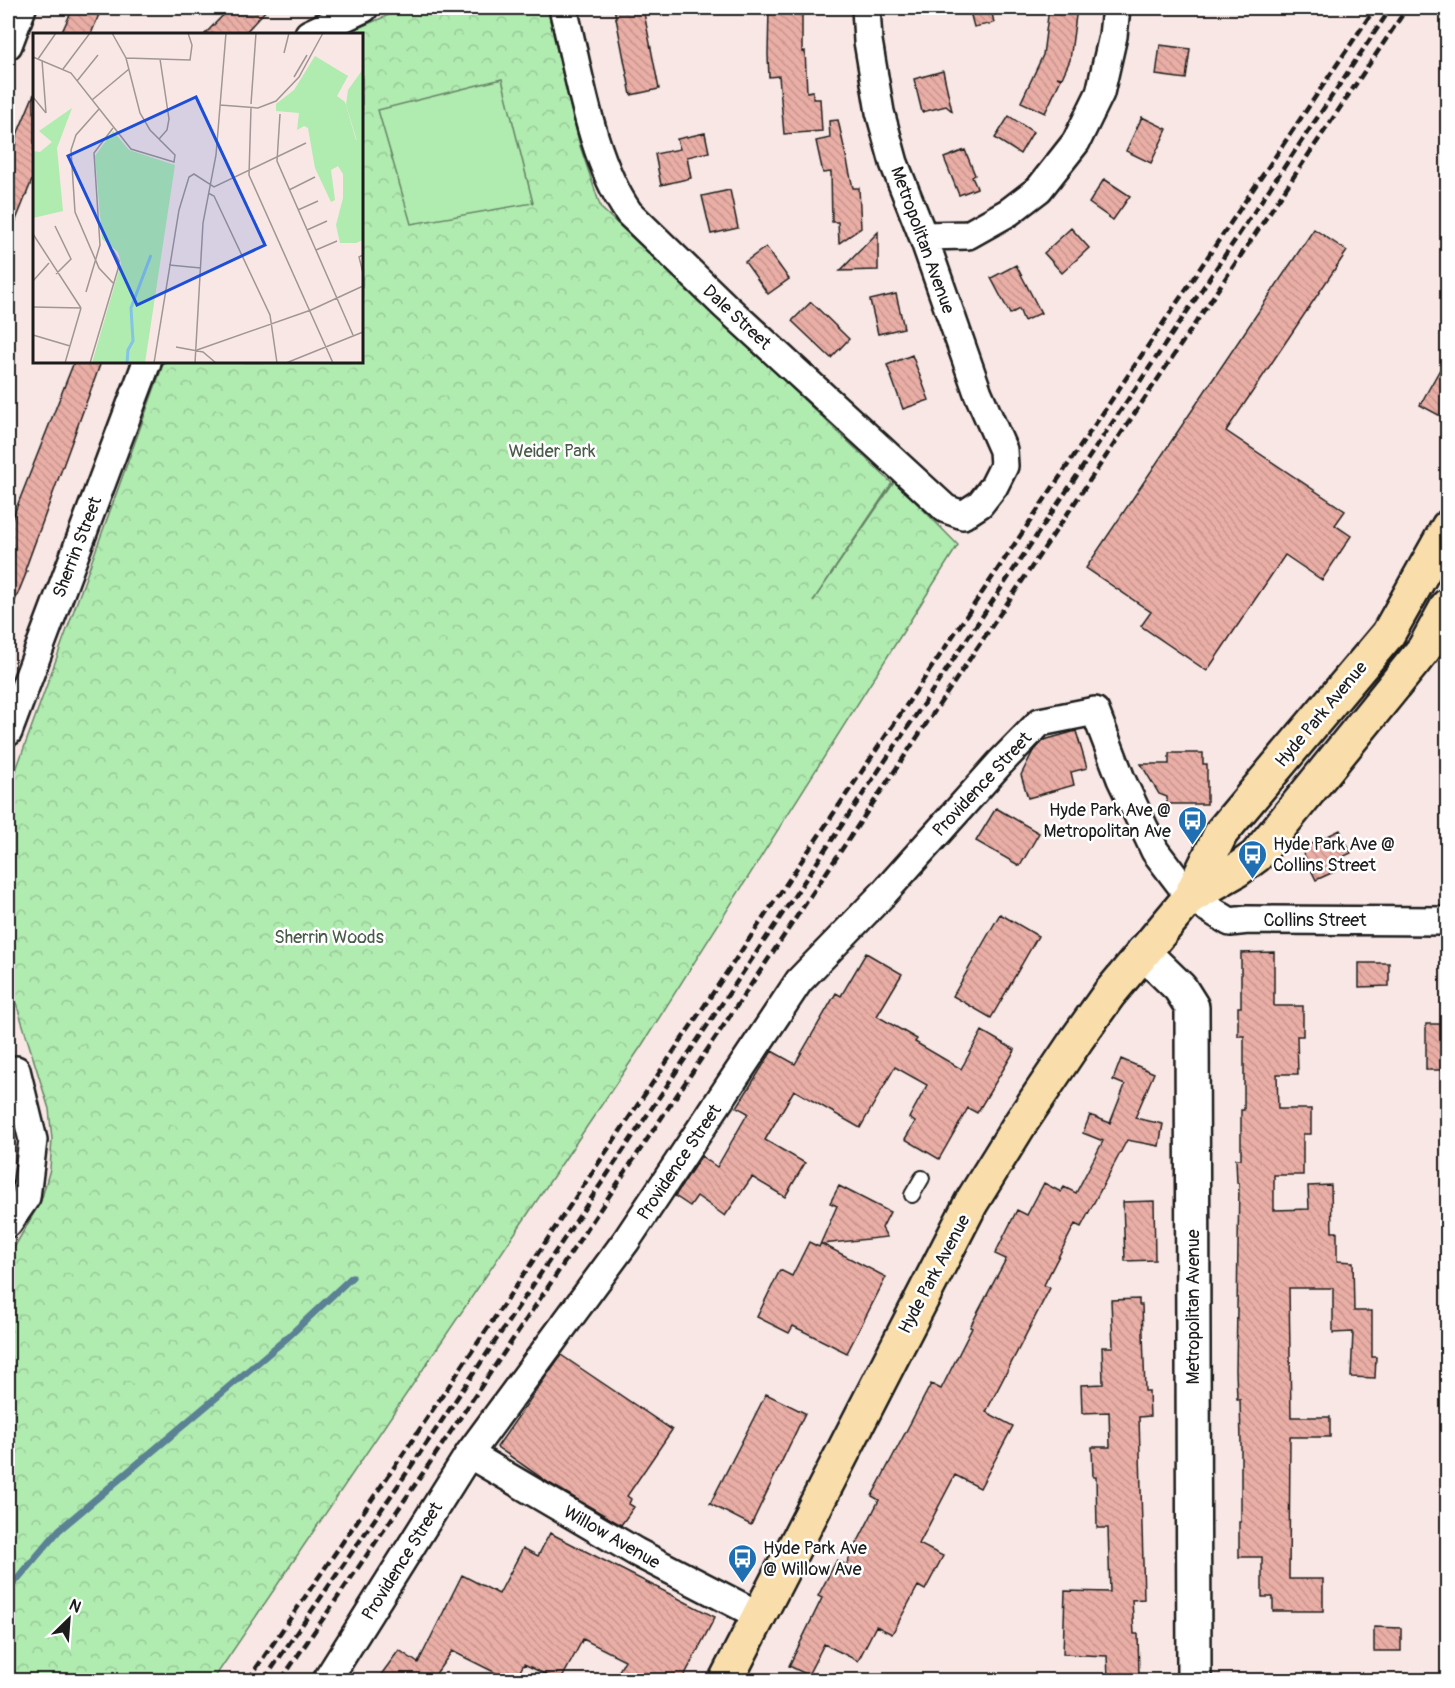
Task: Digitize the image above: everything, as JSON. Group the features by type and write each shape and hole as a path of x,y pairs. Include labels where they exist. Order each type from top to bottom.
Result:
{"main road":[{"name":"Hyde Park Avenue","path":"726,1680 971,1203 1018,1127 1077,1039 1143,952 1190,897 1221,834 1388,634 1448,527"},
{"name":"Hyde Park Avenue","path":"1190,897 1237,870 1256,856 1424,650 1448,605"}],"street":[{"path":"8,45 22,8"},
{"path":"311,33 364,8"},
{"name":"Dale Street","path":"563,8 602,162 618,198 629,213 725,306 946,509 963,515 980,504 994,486 1004,466"},
{"name":"Metropolitan Avenue","path":"866,8 868,41 880,112 894,163 923,236 975,383 1003,450 1004,466"},
{"path":"923,236 968,235 1009,212 1039,189 1076,142 1100,93 1113,36 1116,8"},
{"name":"Sherrin Street","path":"8,732 147,363"},
{"name":"Providence Street","path":"327,1680 469,1454 626,1241 799,981 883,894 1000,763 1040,722 1095,711 1120,779 1155,851 1190,897"},
{"name":"Collins Street","path":"1190,897 1230,922 1248,920 1448,921"},
{"name":"Metropolitan Avenue","path":"1143,952 1180,988 1192,1007 1194,1680"},
{"path":"8,1223 26,1197 33,1140 16,1070"},
{"name":"Willow Avenue","path":"469,1454 636,1551 758,1615"}],"lane":[{"path":"912,1195 922,1178"}],"green space":[{"name":"Sherrin Woods","path":"405,8 547,8 580,146 601,208 892,483 813,601 895,481 958,545 642,1045 213,1680 8,1680 8,1258 41,1201 50,1169 52,1139 49,1109 8,977 8,792 164,363 363,363 363,33 346,33"},
{"path":"502,79 533,203 411,224 378,110"}],"building":[{"path":"73,8 90,8 100,12 91,33 61,33"},
{"path":"230,8 268,8 245,33 206,33"},
{"path":"614,8 643,8 659,89 631,95"},
{"path":"769,8 802,8 802,52 805,51 807,92 813,91 813,99 820,99 822,131 784,134 779,76 769,77"},
{"path":"969,8 991,8 994,23 974,27"},
{"path":"1049,8 1077,8 1070,60 1062,78 1057,77 1061,79 1045,113 1021,102 1043,55"},
{"path":"1160,45 1190,49 1186,79 1156,75"},
{"path":"943,71 952,111 946,106 922,112 914,79"},
{"path":"33,96 33,178 8,240 8,165 16,143 14,142"},
{"path":"1009,116 1033,132 1020,154 995,138"},
{"path":"1142,117 1167,129 1151,163 1126,151"},
{"path":"838,120 853,188 859,188 861,228 839,243 838,222 832,222 831,172 823,173 816,141 830,138 829,121"},
{"path":"705,133 709,152 687,157 691,178 661,185 655,154 680,149 677,139"},
{"path":"965,150 975,175 972,177 977,188 959,195 944,158"},
{"path":"1104,179 1130,196 1113,220 1089,203"},
{"path":"730,190 738,228 711,234 702,196"},
{"path":"1071,228 1089,248 1062,273 1044,253"},
{"path":"1314,229 1347,251 1226,431 1345,511 1335,525 1351,536 1322,580 1285,555 1207,671 1141,626 1151,612 1086,568"},
{"path":"878,232 878,270 840,271"},
{"path":"766,247 789,279 768,294 745,262"},
{"path":"1016,265 1041,313 1024,321 1019,309 1010,314 991,278"},
{"path":"896,294 904,328 878,334 870,300"},
{"path":"811,302 849,339 831,358 792,321"},
{"path":"912,355 929,400 903,409 887,365"},
{"path":"1448,355 1448,420 1420,405"},
{"path":"74,363 101,363 25,570 27,571 8,618 8,529"},
{"path":"1076,731 1087,768 1071,772 1074,785 1028,798 1021,775 1032,753 1044,740"},
{"path":"1169,753 1203,753 1203,764 1207,764 1207,804 1167,804 1167,797 1159,794 1141,764 1169,764"},
{"path":"996,808 1039,833 1020,866 976,841"},
{"path":"1340,830 1351,853 1334,861 1338,870 1316,880 1301,849"},
{"path":"1000,914 1038,936 991,1018 953,996"},
{"path":"1274,952 1274,1006 1303,1006 1303,1036 1297,1036 1298,1074 1277,1074 1278,1109 1311,1109 1311,1134 1303,1134 1303,1175 1274,1175 1274,1210 1309,1209 1308,1186 1331,1185 1332,1232 1337,1232 1337,1261 1353,1262 1354,1311 1372,1311 1372,1357 1376,1357 1375,1378 1351,1377 1353,1332 1333,1333 1333,1288 1289,1288 1291,1417 1330,1417 1330,1437 1290,1437 1289,1579 1323,1579 1323,1611 1273,1611 1273,1597 1262,1597 1262,1557 1239,1557 1241,1444 1240,1399 1237,1399 1236,1370 1239,1183 1237,1183 1236,1159 1241,1159 1241,1110 1244,1110 1244,1036 1238,1036 1238,1007 1241,1007 1241,953"},
{"path":"866,953 902,974 877,1016 917,1039 915,1042 961,1069 982,1031 1015,1050 977,1113 968,1108 939,1159 905,1139 915,1122 909,1118 927,1085 895,1067 860,1128 794,1090 765,1140 805,1163 785,1197 752,1177 725,1216 697,1196 690,1206 675,1196 701,1156 717,1167 748,1113 737,1107 772,1051 795,1064 836,993 841,996"},
{"path":"1359,963 1389,963 1389,986 1359,987"},
{"path":"1426,1024 1448,1024 1448,1070 1426,1070"},
{"path":"1121,1059 1154,1073 1135,1118 1163,1124 1159,1146 1127,1140 1081,1227 1075,1224 1044,1285 1050,1288 986,1412 1013,1426 980,1488 955,1475 919,1544 943,1556 925,1590 918,1586 892,1634 876,1626 858,1661 824,1644 808,1675 789,1666 822,1598 818,1596 837,1560 846,1565 879,1500 872,1496 931,1384 941,1389 972,1328 970,1327 1006,1259 995,1254 1017,1210 1027,1215 1044,1183 1061,1192 1064,1187 1076,1193 1103,1141 1083,1133 1090,1115 1110,1123 1125,1085 1113,1080"},
{"path":"839,1186 890,1212 882,1228 887,1237 822,1244 886,1277 847,1353 793,1326 789,1333 757,1317 780,1270 792,1276 809,1242 819,1247 837,1206 830,1203"},
{"path":"1154,1201 1155,1260 1125,1261 1123,1202"},
{"path":"1139,1299 1139,1305 1142,1305 1145,1391 1149,1391 1150,1416 1139,1417 1144,1599 1132,1600 1134,1634 1138,1634 1139,1676 1108,1677 1107,1656 1063,1654 1065,1591 1110,1592 1108,1528 1097,1528 1096,1477 1093,1477 1092,1447 1110,1447 1109,1412 1082,1413 1081,1385 1103,1384 1102,1347 1113,1347 1111,1300"},
{"path":"561,1355 672,1430 627,1496 631,1499 629,1504 634,1507 621,1525 549,1483 497,1447"},
{"path":"766,1394 805,1413 751,1525 710,1504"},
{"path":"550,1533 715,1617 682,1680 614,1680 625,1660 583,1639 561,1680 524,1664 515,1680 510,1680 452,1651 435,1675 443,1680 377,1680 399,1650 418,1663 462,1575 499,1594 523,1548 538,1556"},
{"path":"1374,1627 1401,1628 1401,1651 1374,1651"}],"waterway":[{"path":"8,1590 59,1530 288,1337 352,1277"}],"railway":[{"path":"248,1680 399,1460 1375,8"},
{"path":"264,1680 410,1468 1391,8"},
{"path":"281,1680 421,1476 1407,8"}],"place":[{"name":"Hyde Park Ave @ Metropolitan Ave","path":"1192,846"},
{"name":"Hyde Park Ave @ Collins Street","path":"1252,880"},
{"name":"Hyde Park Ave @ Willow Ave","path":"742,1584"}],"park label":[{"name":"Weider Park","path":"552,451"}]}
